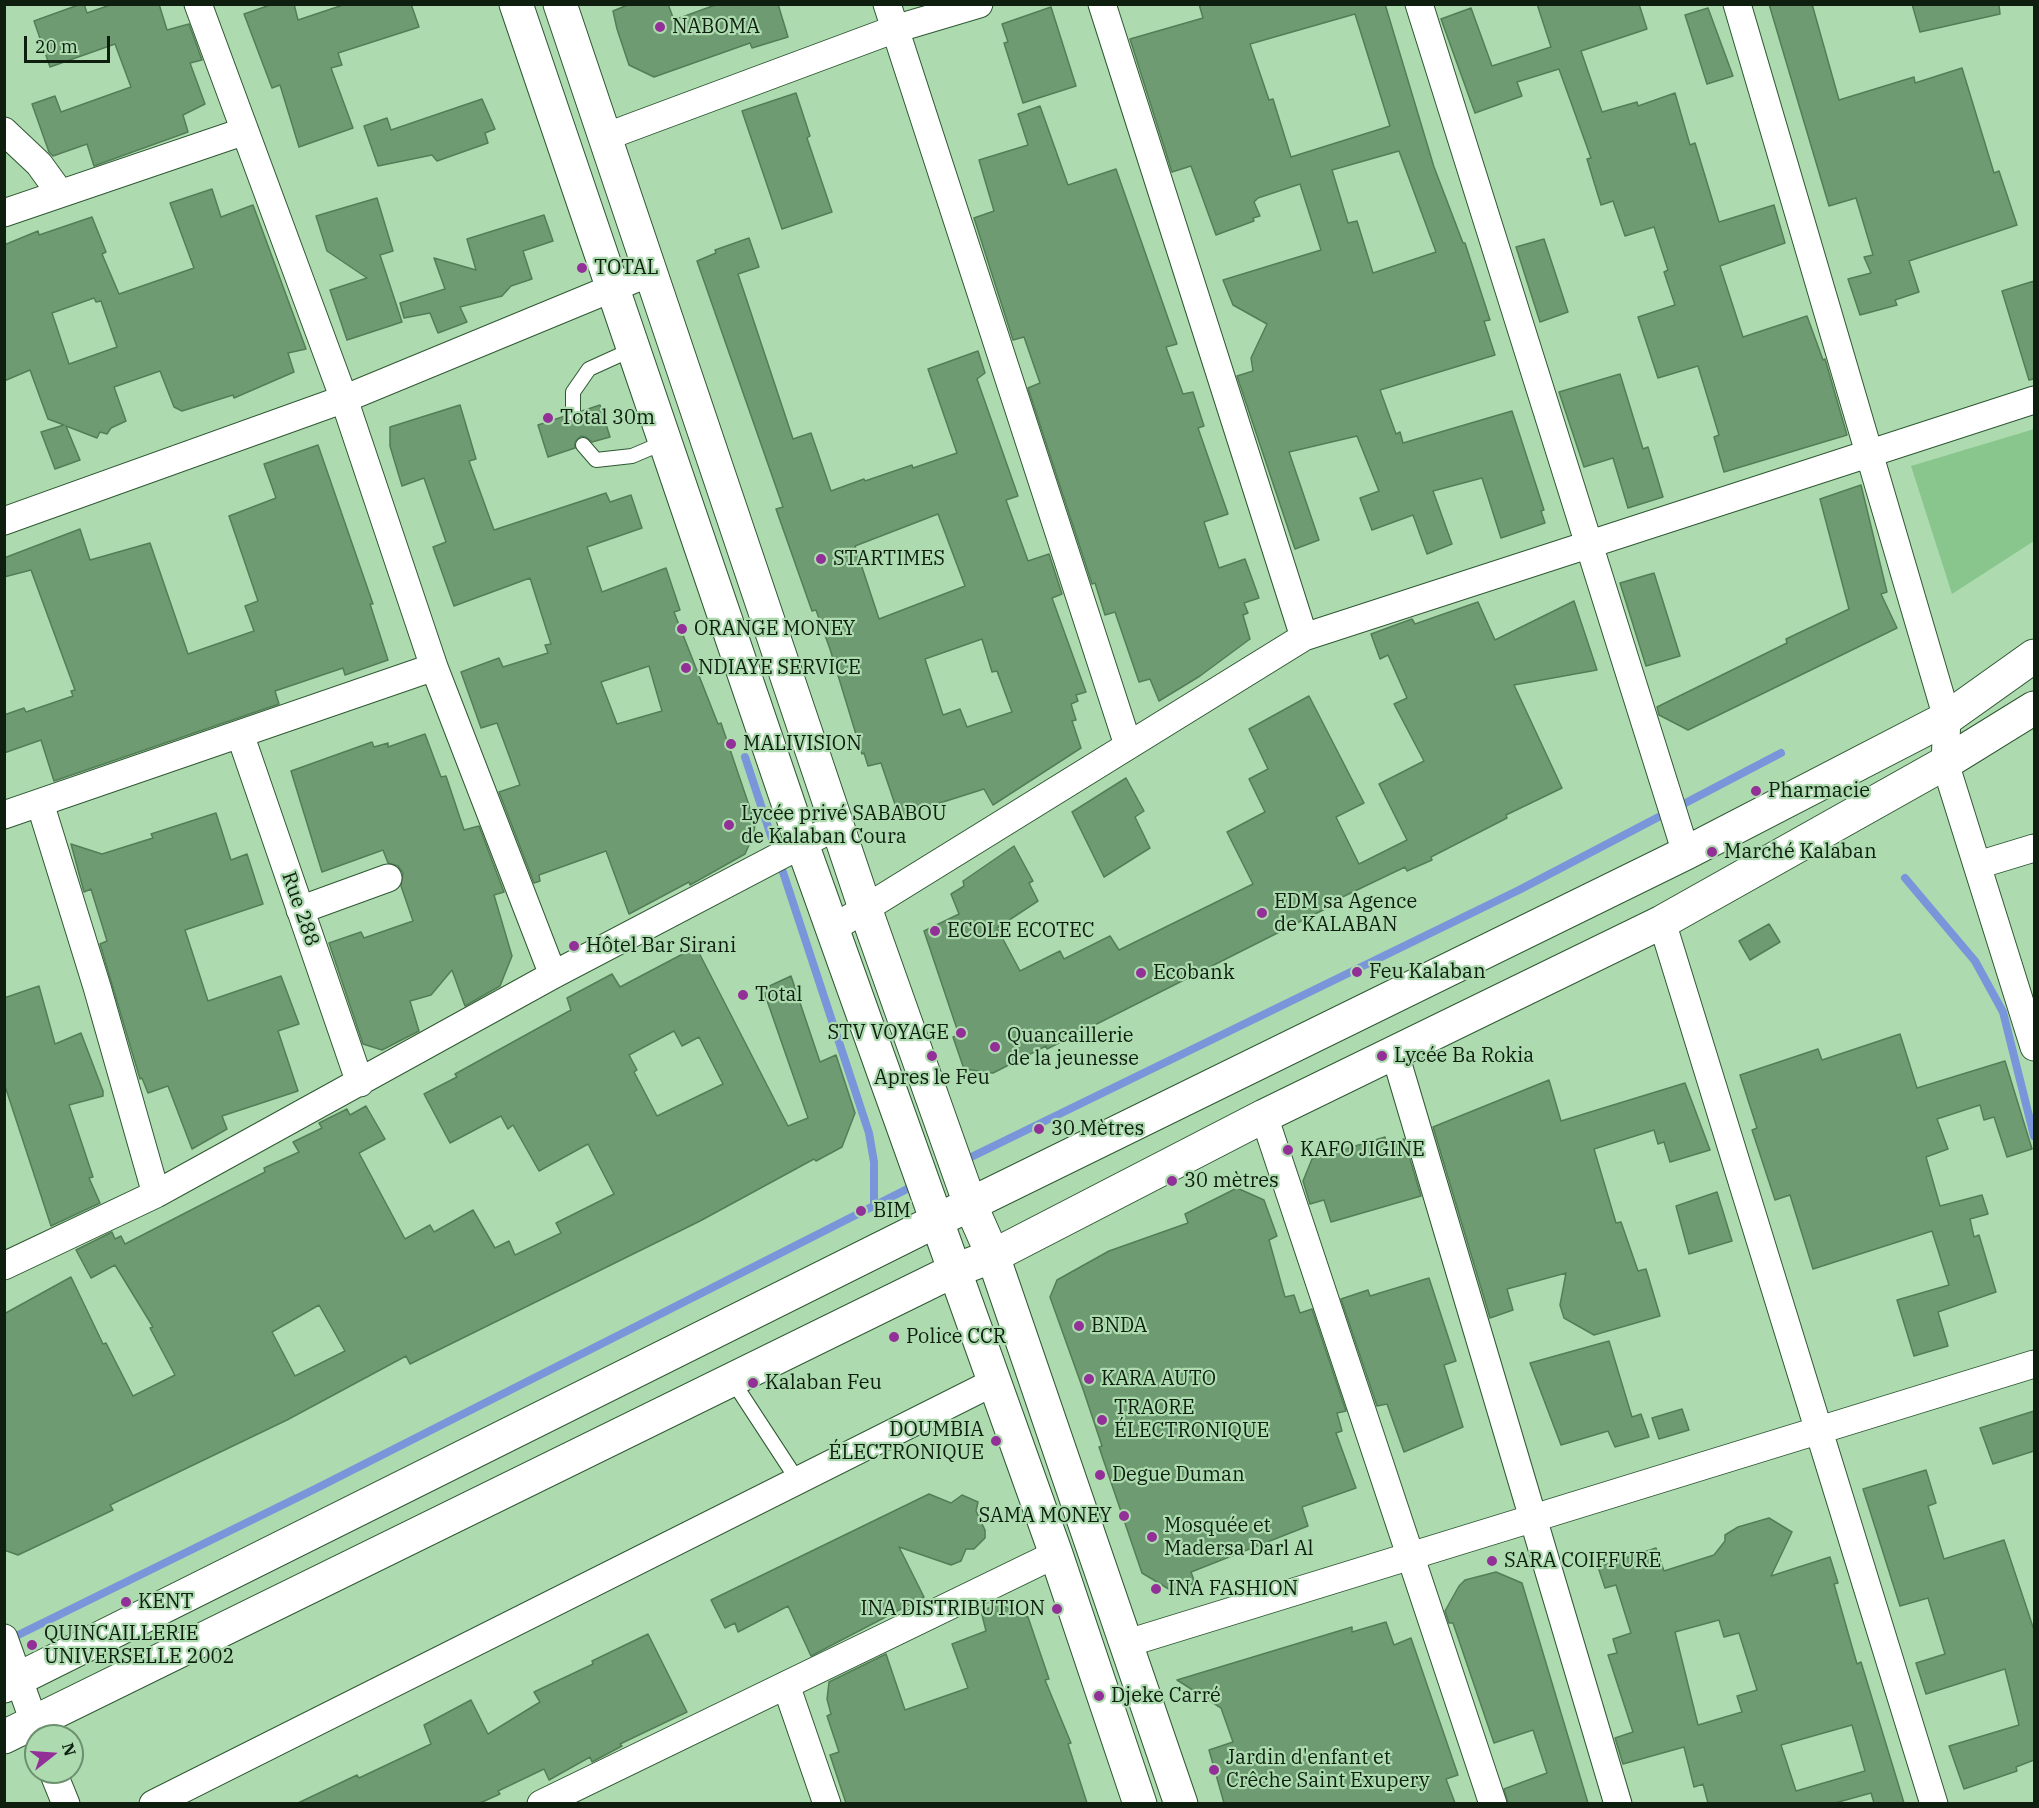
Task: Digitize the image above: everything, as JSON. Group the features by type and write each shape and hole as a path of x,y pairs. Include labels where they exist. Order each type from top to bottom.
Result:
{"main road":[{"path":"516,4 802,844 1056,1554 1140,1803"},
{"path":"560,4 865,908 970,1204 993,1256 1128,1643 1181,1803"},
{"path":"12,1682 970,1204 1686,853 1947,718 2034,656"},
{"path":"46,1724 732,1380 953,1271 993,1256 1264,1116 1662,922 1946,763 2034,708"},
{"path":"4,1737 24,1732"}],"street":[{"path":"198,4 344,399 434,667 553,975"},
{"path":"605,137 891,17 979,4"},
{"path":"1102,4 1304,637"},
{"path":"1419,4 1686,853"},
{"path":"1737,4 1947,718 1946,763 2034,1047"},
{"path":"891,17 1128,745"},
{"path":"4,213 245,130"},
{"path":"4,131 39,164 60,193"},
{"path":"4,521 344,399 650,273"},
{"path":"832,929 1304,637 2034,400"},
{"path":"4,815 434,667"},
{"name":"Rue 288","path":"240,734 360,1083"},
{"path":"40,803 97,987 156,1194"},
{"path":"4,1266 156,1194 553,975 837,826"},
{"path":"1978,865 2034,848"},
{"path":"300,910 388,878"},
{"path":"1662,922 1934,1803"},
{"path":"1395,1054 1618,1803"},
{"path":"1264,1116 1493,1803"},
{"path":"1128,1643 2034,1364"},
{"path":"153,1803 994,1382"},
{"path":"541,1803 1056,1554"},
{"path":"4,1638 12,1682 33,1724"},
{"path":"786,1685 827,1803"},
{"path":"58,1784 66,1803"}],"lane":[{"path":"573,414 573,392 589,369 633,349"},
{"path":"583,445 597,460 632,456 665,442"},
{"path":"732,1380 798,1481"}],"green space":[{"path":"2034,429 2034,541 1952,594 1911,466"}],"building":[{"path":"84,4 87,13 113,4 159,4 167,30 189,24 202,60 190,63 205,104 183,115 188,132 94,166 87,144 53,156 49,152 32,104 55,96 61,112 131,87 115,44 50,67 34,21"},
{"path":"273,4 294,4 298,20 346,4 411,4 419,27 338,53 342,65 331,68 353,128 299,147 280,85 272,88 244,14"},
{"path":"630,4 668,4 674,20 718,4 778,4 788,37 752,48 750,43 654,77 629,65 617,29 613,11"},
{"path":"1199,4 1385,4 1434,167 1463,243 1465,243 1490,320 1484,321 1495,355 1380,390 1396,434 1400,432 1403,443 1512,411 1544,510 1541,511 1545,523 1501,538 1482,478 1433,491 1452,544 1427,554 1413,515 1372,530 1360,498 1379,491 1357,436 1289,452 1319,540 1295,549 1237,376 1253,371 1251,358 1267,324 1233,305 1223,280 1321,250 1300,184 1258,198 1254,202 1260,216 1253,218 1254,221 1216,235 1191,166 1172,172 1130,39 1203,18","holes":["1355,14 1390,126 1291,157 1273,99 1269,100 1250,44","1399,151 1436,252 1373,273 1357,221 1348,223 1332,170"]},
{"path":"1537,4 1639,4 1647,29 1581,51 1602,112 1637,102 1638,106 1675,93 1690,145 1695,143 1719,222 1774,205 1785,243 1720,266 1743,337 1807,316 1823,360 1825,359 1847,435 1724,472 1714,437 1719,435 1698,366 1658,378 1638,317 1675,305 1664,272 1668,270 1654,227 1625,236 1613,201 1601,205 1587,159 1591,158 1559,69 1517,82 1522,96 1475,113 1441,19 1471,8 1492,66 1551,47"},
{"path":"1769,4 1812,4 1839,100 1914,77 1915,83 1962,68 1994,173 1999,171 2017,225 1909,261 1919,292 1895,300 1897,305 1860,315 1848,279 1871,273 1864,257 1873,255 1856,198 1829,206"},
{"path":"1912,4 1999,4 2000,14 1920,32"},
{"path":"1051,7 1076,86 1023,103 1004,43 1008,42 1002,24"},
{"path":"1708,8 1733,76 1707,84 1685,15"},
{"path":"796,93 810,136 807,138 832,212 782,229 742,111"},
{"path":"482,99 495,129 485,133 488,143 437,161 432,155 378,166 364,126 387,118 391,130"},
{"path":"1040,106 1068,185 1116,169 1177,344 1166,347 1183,394 1193,392 1204,426 1198,428 1228,514 1204,522 1219,568 1245,559 1259,598 1244,603 1248,613 1243,615 1250,639 1200,676 1159,701 1150,679 1139,682 1115,612 1105,615 1095,583 1092,584 1028,388 1040,383 1024,337 1013,340 974,218 994,211 979,160 1028,145 1018,114"},
{"path":"212,189 221,217 253,205 306,349 288,353 294,372 234,398 233,395 182,411 174,407 160,371 114,387 126,421 111,428 107,434 100,432 97,438 66,426 80,460 55,469 41,432 64,425 48,419 30,370 4,381 4,245 38,231 39,235 92,217 106,252 102,254 119,294 194,268 170,203","holes":["94,298 96,302 101,301 117,347 69,364 52,313"]},
{"path":"377,198 393,251 380,255 402,322 347,340 330,290 367,278 327,251 316,216"},
{"path":"544,215 553,241 523,251 532,279 511,286 502,296 460,307 467,322 438,333 430,313 404,318 400,303 445,289 434,258 476,270 467,239"},
{"path":"749,238 759,267 738,274 793,439 811,433 831,491 864,479 865,481 912,465 913,468 957,453 928,369 978,351 985,373 977,379 1018,496 1006,500 1028,561 1049,554 1062,594 1052,598 1086,692 1076,695 1078,701 1071,704 1076,720 1072,721 1081,748 993,805 984,789 899,816 881,763 868,766 864,753 862,754 830,649 816,610 812,611 776,509 783,507 697,261 716,253 715,250","holes":["938,514 965,586 879,619 855,546","982,639 992,672 997,671 1012,712 967,727 960,709 943,715 925,659"]},
{"path":"1544,239 1568,312 1540,322 1516,247"},
{"path":"2034,281 2034,379 2029,380 2002,291"},
{"path":"1620,374 1643,449 1648,447 1663,497 1628,508 1613,458 1584,467 1559,392"},
{"path":"460,405 476,459 469,461 494,530 606,493 610,502 631,495 642,528 587,547 602,592 666,568 680,610 674,612 718,724 721,723 755,823 754,834 745,854 690,885 689,882 629,914 606,851 539,875 540,881 534,883 499,792 520,785 497,723 481,728 461,672 499,658 503,667 548,653 545,645 551,644 530,578 454,606 433,547 446,542 424,478 402,486 390,446 390,427","holes":["649,666 662,711 617,724 601,682"]},
{"path":"600,405 610,437 592,442 581,436 575,442 575,448 548,457 538,425 565,416 569,422 577,422 582,411"},
{"path":"318,445 373,604 370,604 388,660 345,675 343,668 275,691 279,704 54,781 41,740 4,753 4,715 24,708 26,712 73,696 71,691 75,690 31,570 4,577 4,558 80,529 90,560 150,543 188,654 254,631 245,606 258,601 229,516 276,498 264,464"},
{"path":"1861,485 1887,592 1881,594 1897,628 1688,730 1659,715 1657,707 1787,643 1786,639 1849,609 1820,499"},
{"path":"1654,573 1680,656 1646,666 1620,583"},
{"path":"1574,601 1597,670 1514,685 1562,788 1506,815 1507,818 1431,857 1432,860 1407,871 1405,867 1334,901 1335,904 1047,1049 1046,1046 993,1073 964,1069 953,1037 959,1035 924,931 959,914 951,894 964,886 963,881 1014,846 1033,881 1029,883 1038,901 997,928 1020,971 1060,951 1064,959 1110,936 1119,950 1253,884 1227,832 1265,812 1249,779 1268,769 1249,729 1309,696 1364,803 1336,817 1359,864 1407,840 1379,784 1424,761 1394,704 1407,698 1388,655 1380,659 1371,634 1412,619 1415,624 1478,602 1495,640"},
{"path":"425,734 441,777 446,776 464,830 479,826 504,892 494,895 512,956 500,986 465,1006 452,970 431,995 410,1001 419,1031 382,1050 363,1044 329,943 361,932 364,938 413,921 401,886 403,873 398,866 388,863 383,850 322,872 291,771 372,742 374,747 388,743 388,747"},
{"path":"1126,778 1144,811 1135,817 1150,848 1104,877 1072,812"},
{"path":"216,813 231,860 247,854 263,904 185,930 208,1001 281,976 299,1024 278,1031 298,1091 222,1116 227,1129 192,1149 168,1086 148,1093 142,1078 140,1079 100,944 107,941 91,889 84,892 71,844 102,854 153,838 151,834"},
{"path":"1769,924 1780,942 1750,960 1739,941"},
{"path":"696,947 788,1126 808,1118 763,989 791,976 820,1062 836,1055 855,1113 842,1147 816,1161 814,1159 700,1221 410,1364 406,1356 287,1420 110,1505 113,1510 18,1555 4,1550 4,1314 71,1277 103,1344 106,1343 133,1396 175,1375 150,1328 153,1327 115,1265 91,1278 76,1250 112,1232 115,1239 121,1236 125,1244 265,1172 264,1168 299,1152 293,1142 322,1128 319,1123 347,1109 350,1115 366,1106 385,1139 359,1153 405,1239 430,1225 434,1232 473,1210 495,1248 509,1241 515,1255 561,1233 556,1223 614,1194 588,1144 539,1171 513,1125 508,1129 501,1116 450,1143 424,1094 457,1077 455,1074 571,1010 567,998 612,974 620,987","holes":["674,1031 682,1046 699,1037 723,1084 657,1116 634,1072 637,1070 629,1055","319,1305 345,1351 295,1376 272,1332"]},
{"path":"39,986 55,1044 81,1033 103,1091 103,1096 69,1105 93,1177 89,1178 100,1203 51,1226 4,1083 4,998"},
{"path":"1900,1034 1917,1088 2005,1061 2032,1149 2007,1157 1994,1117 1984,1120 1980,1105 1937,1119 1948,1149 1926,1157 1940,1206 1982,1195 1988,1214 1970,1219 1974,1237 1979,1235 1996,1292 1938,1312 1948,1346 1914,1356 1897,1300 1949,1285 1932,1231 1813,1269 1790,1195 1775,1200 1752,1130 1757,1128 1740,1075 1818,1049 1822,1060"},
{"path":"1549,1080 1561,1121 1685,1083 1710,1150 1670,1162 1664,1142 1658,1144 1654,1130 1594,1149 1616,1223 1621,1222 1638,1271 1646,1269 1660,1316 1594,1335 1564,1318 1560,1305 1566,1273 1507,1289 1513,1310 1490,1318 1433,1127"},
{"path":"1385,1137 1387,1145 1404,1139 1421,1196 1331,1222 1324,1200 1310,1204 1303,1181 1312,1159"},
{"path":"1237,1188 1264,1200 1277,1236 1269,1240 1285,1297 1294,1295 1300,1313 1312,1309 1346,1411 1337,1413 1342,1431 1336,1433 1356,1488 1302,1507 1308,1526 1191,1572 1195,1583 1172,1591 1142,1573 1099,1447 1102,1446 1084,1392 1050,1297 1057,1280 1109,1251 1188,1223 1185,1214"},
{"path":"1717,1192 1732,1241 1689,1254 1676,1206"},
{"path":"1429,1278 1456,1361 1444,1365 1463,1427 1404,1452 1387,1404 1377,1406 1341,1299 1368,1290 1370,1296"},
{"path":"1609,1341 1632,1417 1641,1414 1649,1437 1615,1447 1608,1431 1561,1445 1530,1363"},
{"path":"1682,1409 1689,1430 1659,1439 1652,1418"},
{"path":"2034,1411 2034,1451 1993,1464 1980,1428"},
{"path":"1926,1470 1936,1503 1928,1506 1944,1559 2004,1540 2034,1630 2034,1760 2016,1767 2017,1771 1964,1789 1949,1746 2019,1725 2005,1669 1926,1694 1916,1663 1945,1654 1928,1598 1900,1606 1863,1489"},
{"path":"929,1494 951,1503 962,1495 978,1502 976,1511 985,1530 985,1538 974,1549 966,1549 961,1561 951,1565 899,1547 924,1597 811,1656 788,1606 738,1632 735,1623 725,1628 711,1600"},
{"path":"1769,1518 1792,1532 1771,1576 1830,1557 1838,1583 1834,1584 1857,1664 1861,1662 1904,1803 1874,1803 1871,1793 1835,1803 1708,1803 1703,1784 1694,1787 1684,1747 1623,1764 1615,1738 1633,1732 1608,1655 1617,1653 1613,1639 1631,1633 1616,1585 1605,1588 1598,1567 1656,1548 1664,1571 1714,1555 1725,1541 1725,1535 1738,1527","holes":["1719,1620 1724,1637 1739,1633 1757,1690 1737,1696 1742,1712 1698,1725 1675,1632","1852,1725 1865,1771 1796,1791 1781,1745"]},
{"path":"1496,1572 1522,1583 1588,1803 1508,1803 1504,1789 1547,1773 1533,1730 1494,1743 1453,1623 1449,1623 1445,1611 1465,1580"},
{"path":"999,1604 1028,1617 1049,1679 1045,1680 1071,1743 1068,1744 1087,1803 846,1803 830,1755 839,1752 827,1716 831,1714 827,1699 829,1682 886,1654 905,1710 968,1688 952,1644 986,1631 981,1611"},
{"path":"1386,1622 1394,1645 1411,1638 1458,1775 1446,1779 1455,1803 1224,1803 1209,1750 1233,1742 1221,1708 1177,1680 1352,1627 1352,1632"},
{"path":"648,1634 687,1712 620,1744 622,1746 592,1762 590,1757 549,1780 544,1769 498,1791 500,1794 480,1803 298,1803 357,1775 359,1778 431,1744 424,1725 471,1700 488,1734 540,1702 534,1692"}],"waterway":[{"path":"963,1161 1519,890 1781,753"},
{"path":"745,757 869,1133 874,1162 874,1205"},
{"path":"1905,878 1975,961 2003,1012 2034,1136"},
{"path":"8,1640 317,1488 917,1184"}],"place":[{"name":"NABOMA","path":"660,27"},
{"name":"TOTAL","path":"582,268"},
{"name":"Total 30m","path":"548,418"},
{"name":"STARTIMES","path":"821,559"},
{"name":"ORANGE MONEY","path":"682,629"},
{"name":"NDIAYE SERVICE","path":"686,668"},
{"name":"MALIVISION","path":"731,744"},
{"name":"Pharmacie","path":"1756,791"},
{"name":"Lycée privé SABABOU de Kalaban Coura","path":"729,825"},
{"name":"Marché Kalaban","path":"1712,852"},
{"name":"EDM sa Agence de KALABAN","path":"1262,913"},
{"name":"ECOLE ECOTEC","path":"935,931"},
{"name":"Hôtel Bar Sirani","path":"574,946"},
{"name":"Feu Kalaban","path":"1357,972"},
{"name":"Ecobank","path":"1141,973"},
{"name":"Total","path":"743,995"},
{"name":"STV VOYAGE","path":"961,1033"},
{"name":"Quancaillerie de la jeunesse","path":"995,1047"},
{"name":"Apres le Feu","path":"932,1056"},
{"name":"Lycée Ba Rokia","path":"1382,1056"},
{"name":"30 Mètres","path":"1039,1129"},
{"name":"KAFO JIGINE","path":"1288,1150"},
{"name":"30 mètres","path":"1172,1181"},
{"name":"BIM","path":"861,1211"},
{"name":"BNDA","path":"1079,1326"},
{"name":"Police CCR","path":"894,1337"},
{"name":"KARA AUTO","path":"1089,1379"},
{"name":"Kalaban Feu","path":"753,1383"},
{"name":"TRAORE ÉLECTRONIQUE","path":"1102,1420"},
{"name":"DOUMBIA ÉLECTRONIQUE","path":"996,1441"},
{"name":"Degue Duman","path":"1100,1475"},
{"name":"SAMA MONEY","path":"1124,1516"},
{"name":"Mosquée et Madersa Darl Al","path":"1152,1537"},
{"name":"SARA COIFFURE","path":"1492,1561"},
{"name":"INA FASHION","path":"1156,1589"},
{"name":"KENT","path":"126,1602"},
{"name":"INA DISTRIBUTION","path":"1057,1609"},
{"name":"QUINCAILLERIE UNIVERSELLE 2002","path":"32,1645"},
{"name":"Djeke Carré","path":"1099,1696"},
{"name":"Jardin d'enfant et Crêche Saint Exupery","path":"1214,1770"}]}
